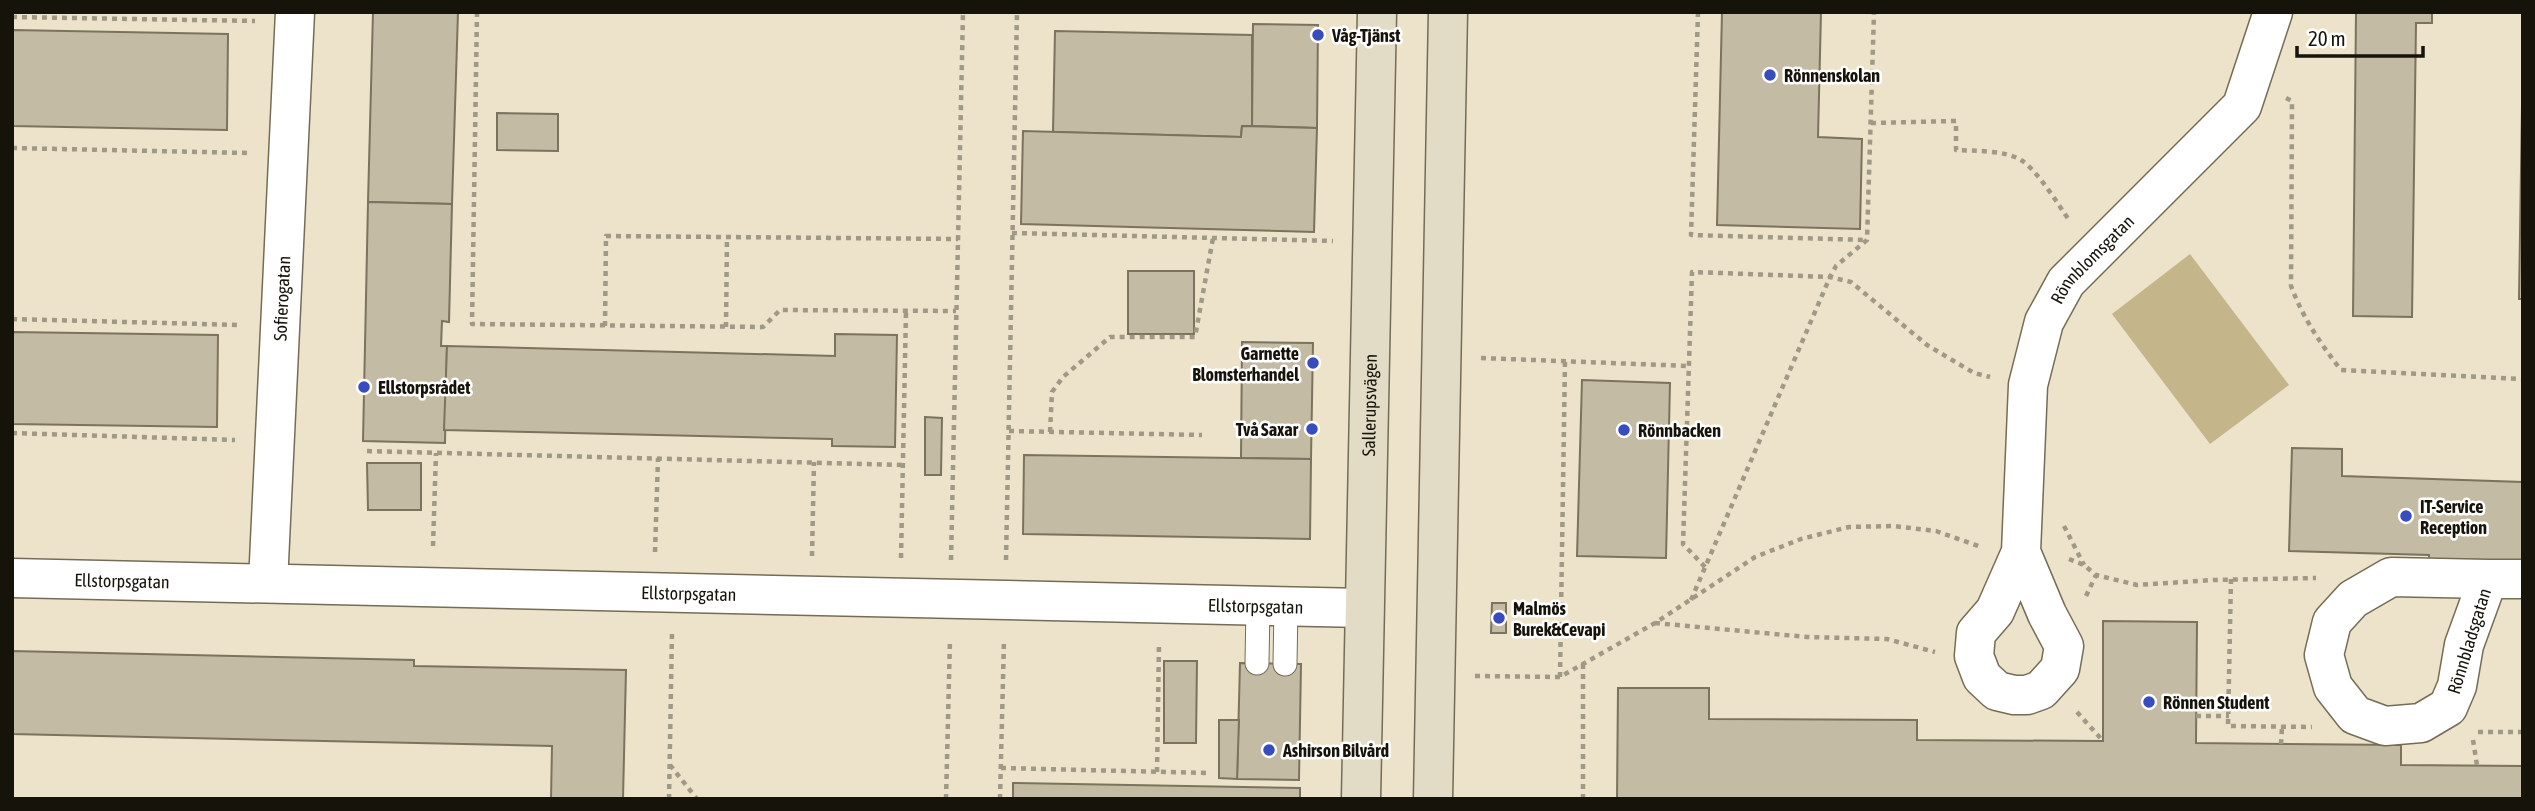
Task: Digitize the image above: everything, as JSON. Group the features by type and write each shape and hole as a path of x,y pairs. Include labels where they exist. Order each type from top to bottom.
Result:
{"main road":[{"name":"Sallerupsvägen","path":"1361,799 1377,12"},
{"path":"1433,799 1448,12"}],"street":[{"name":"Rönnblomsgatan","path":"2006,551 2028,385 2044,322 2066,282 2242,106 2273,12"},
{"name":"Sofierogatan","path":"268,583 295,17"},
{"name":"Rönnbladsgatan","path":"2391,577 2505,579 2465,645 2457,686 2448,707 2421,723 2385,726 2355,715 2333,687 2325,655 2332,622 2353,599 2391,577"},
{"name":"Ellstorpsgatan","path":"12,578 1364,608"}],"lane":[{"path":"1257,663 1272,606"},
{"path":"1272,606 1285,664"}],"path":[{"path":"477,12 472,324 763,327 780,310 956,311"},
{"path":"946,799 963,12"},
{"path":"1000,799 1017,12"},
{"path":"1698,12 1691,235 1867,240"},
{"path":"1691,600 1830,277 1836,266 1867,240 1874,12"},
{"path":"12,17 295,17"},
{"path":"2282,107 2289,85"},
{"path":"2286,99 2292,101 2291,286 2301,313 2341,370 2523,379"},
{"path":"1871,123 1956,121 1955,150 1991,152 2021,159 2043,183 2074,227"},
{"path":"12,148 288,154"},
{"path":"1012,233 1372,242"},
{"path":"605,326 606,236 958,239"},
{"path":"726,327 727,237"},
{"path":"1050,432 1052,392 1063,377 1110,337 1195,337 1213,238"},
{"path":"1705,567 1684,544 1692,272 1830,277 1851,282 1927,345 1974,373 2028,385"},
{"path":"900,597 906,311"},
{"path":"12,319 280,326"},
{"path":"1479,358 1689,366"},
{"path":"1560,677 1565,361"},
{"path":"1009,430 1202,435"},
{"path":"12,433 274,441"},
{"path":"367,451 903,465"},
{"path":"432,587 436,453"},
{"path":"657,458 670,765 669,799"},
{"path":"811,596 814,463"},
{"path":"2062,515 2073,547 2084,565 2096,575 2137,585 2222,579 2324,578"},
{"path":"1474,676 1560,677 1655,623 1755,557 1801,539 1849,527 1893,526 1936,531 2006,551"},
{"path":"2064,558 2084,565"},
{"path":"1157,772 1160,604"},
{"path":"1655,623 1807,637 1887,639 1936,652"},
{"path":"1583,664 1583,799"},
{"path":"2076,710 2103,741"},
{"path":"2196,716 2229,716"},
{"path":"2281,727 2281,744"},
{"path":"2472,732 2477,765"},
{"path":"670,765 697,799"},
{"path":"1001,768 1210,773"}],"shaded area":[{"path":"2190,254 2289,385 2210,444 2112,314"}],"building":[{"path":"373,12 458,12 452,204 368,202"},
{"name":"Rönnenskolan","path":"1722,12 1821,12 1818,137 1862,139 1860,229 1717,225"},
{"path":"2356,12 2432,12 2432,23 2416,23 2412,317 2353,316"},
{"path":"1253,24 1318,25 1317,128 1252,126"},
{"path":"12,30 228,34 227,130 12,126"},
{"path":"1055,31 1252,35 1252,126 1242,126 1241,137 1053,132"},
{"path":"2523,40 2523,299 2519,299"},
{"path":"497,113 558,114 558,151 497,150"},
{"path":"1242,126 1317,128 1314,232 1021,224 1023,131 1241,137"},
{"path":"368,202 452,204 449,322 442,321 441,346 447,346 445,443 363,441"},
{"path":"1128,271 1194,271 1194,334 1128,334"},
{"path":"12,332 218,335 217,427 12,424"},
{"path":"835,334 897,335 895,447 832,446 832,439 444,430 447,346 835,356"},
{"path":"1242,342 1313,343 1311,459 1241,458"},
{"name":"Rönnbacken","path":"1582,380 1670,383 1666,558 1577,556"},
{"path":"925,417 942,418 941,475 925,475"},
{"name":"IT-Service Reception","path":"2292,448 2342,449 2342,476 2523,482 2523,571 2429,568 2429,555 2289,551"},
{"path":"1024,455 1311,459 1310,539 1023,534"},
{"path":"367,463 421,463 421,510 368,510"},
{"name":"Malmös Burek&Cevapi","path":"1492,603 1506,603 1506,633 1491,633"},
{"name":"Rönnen Student","path":"2103,621 2197,622 2196,743 2401,745 2401,765 2523,766 2523,799 1617,799 1618,688 1709,688 1709,719 1917,720 1917,740 2103,741"},
{"path":"12,651 414,660 414,666 626,670 623,799 551,799 552,746 12,734"},
{"path":"1164,661 1197,661 1196,743 1164,743"},
{"name":"Ashirson Bilvård","path":"1240,663 1301,664 1299,780 1237,779"},
{"path":"1219,720 1239,720 1237,779 1219,778"},
{"path":"1013,783 1300,788 1300,799 1013,799"}],"place":[{"name":"Våg-Tjänst","path":"1318,35"},
{"name":"Rönnenskolan","path":"1770,75"},
{"name":"Garnette Blomsterhandel","path":"1313,363"},
{"name":"Ellstorpsrådet","path":"364,387"},
{"name":"Två Saxar","path":"1312,429"},
{"name":"Rönnbacken","path":"1624,430"},
{"name":"IT-Service Reception","path":"2406,516"},
{"name":"Malmös Burek&Cevapi","path":"1499,618"},
{"name":"Rönnen Student","path":"2149,702"},
{"name":"Ashirson Bilvård","path":"1269,750"}]}
